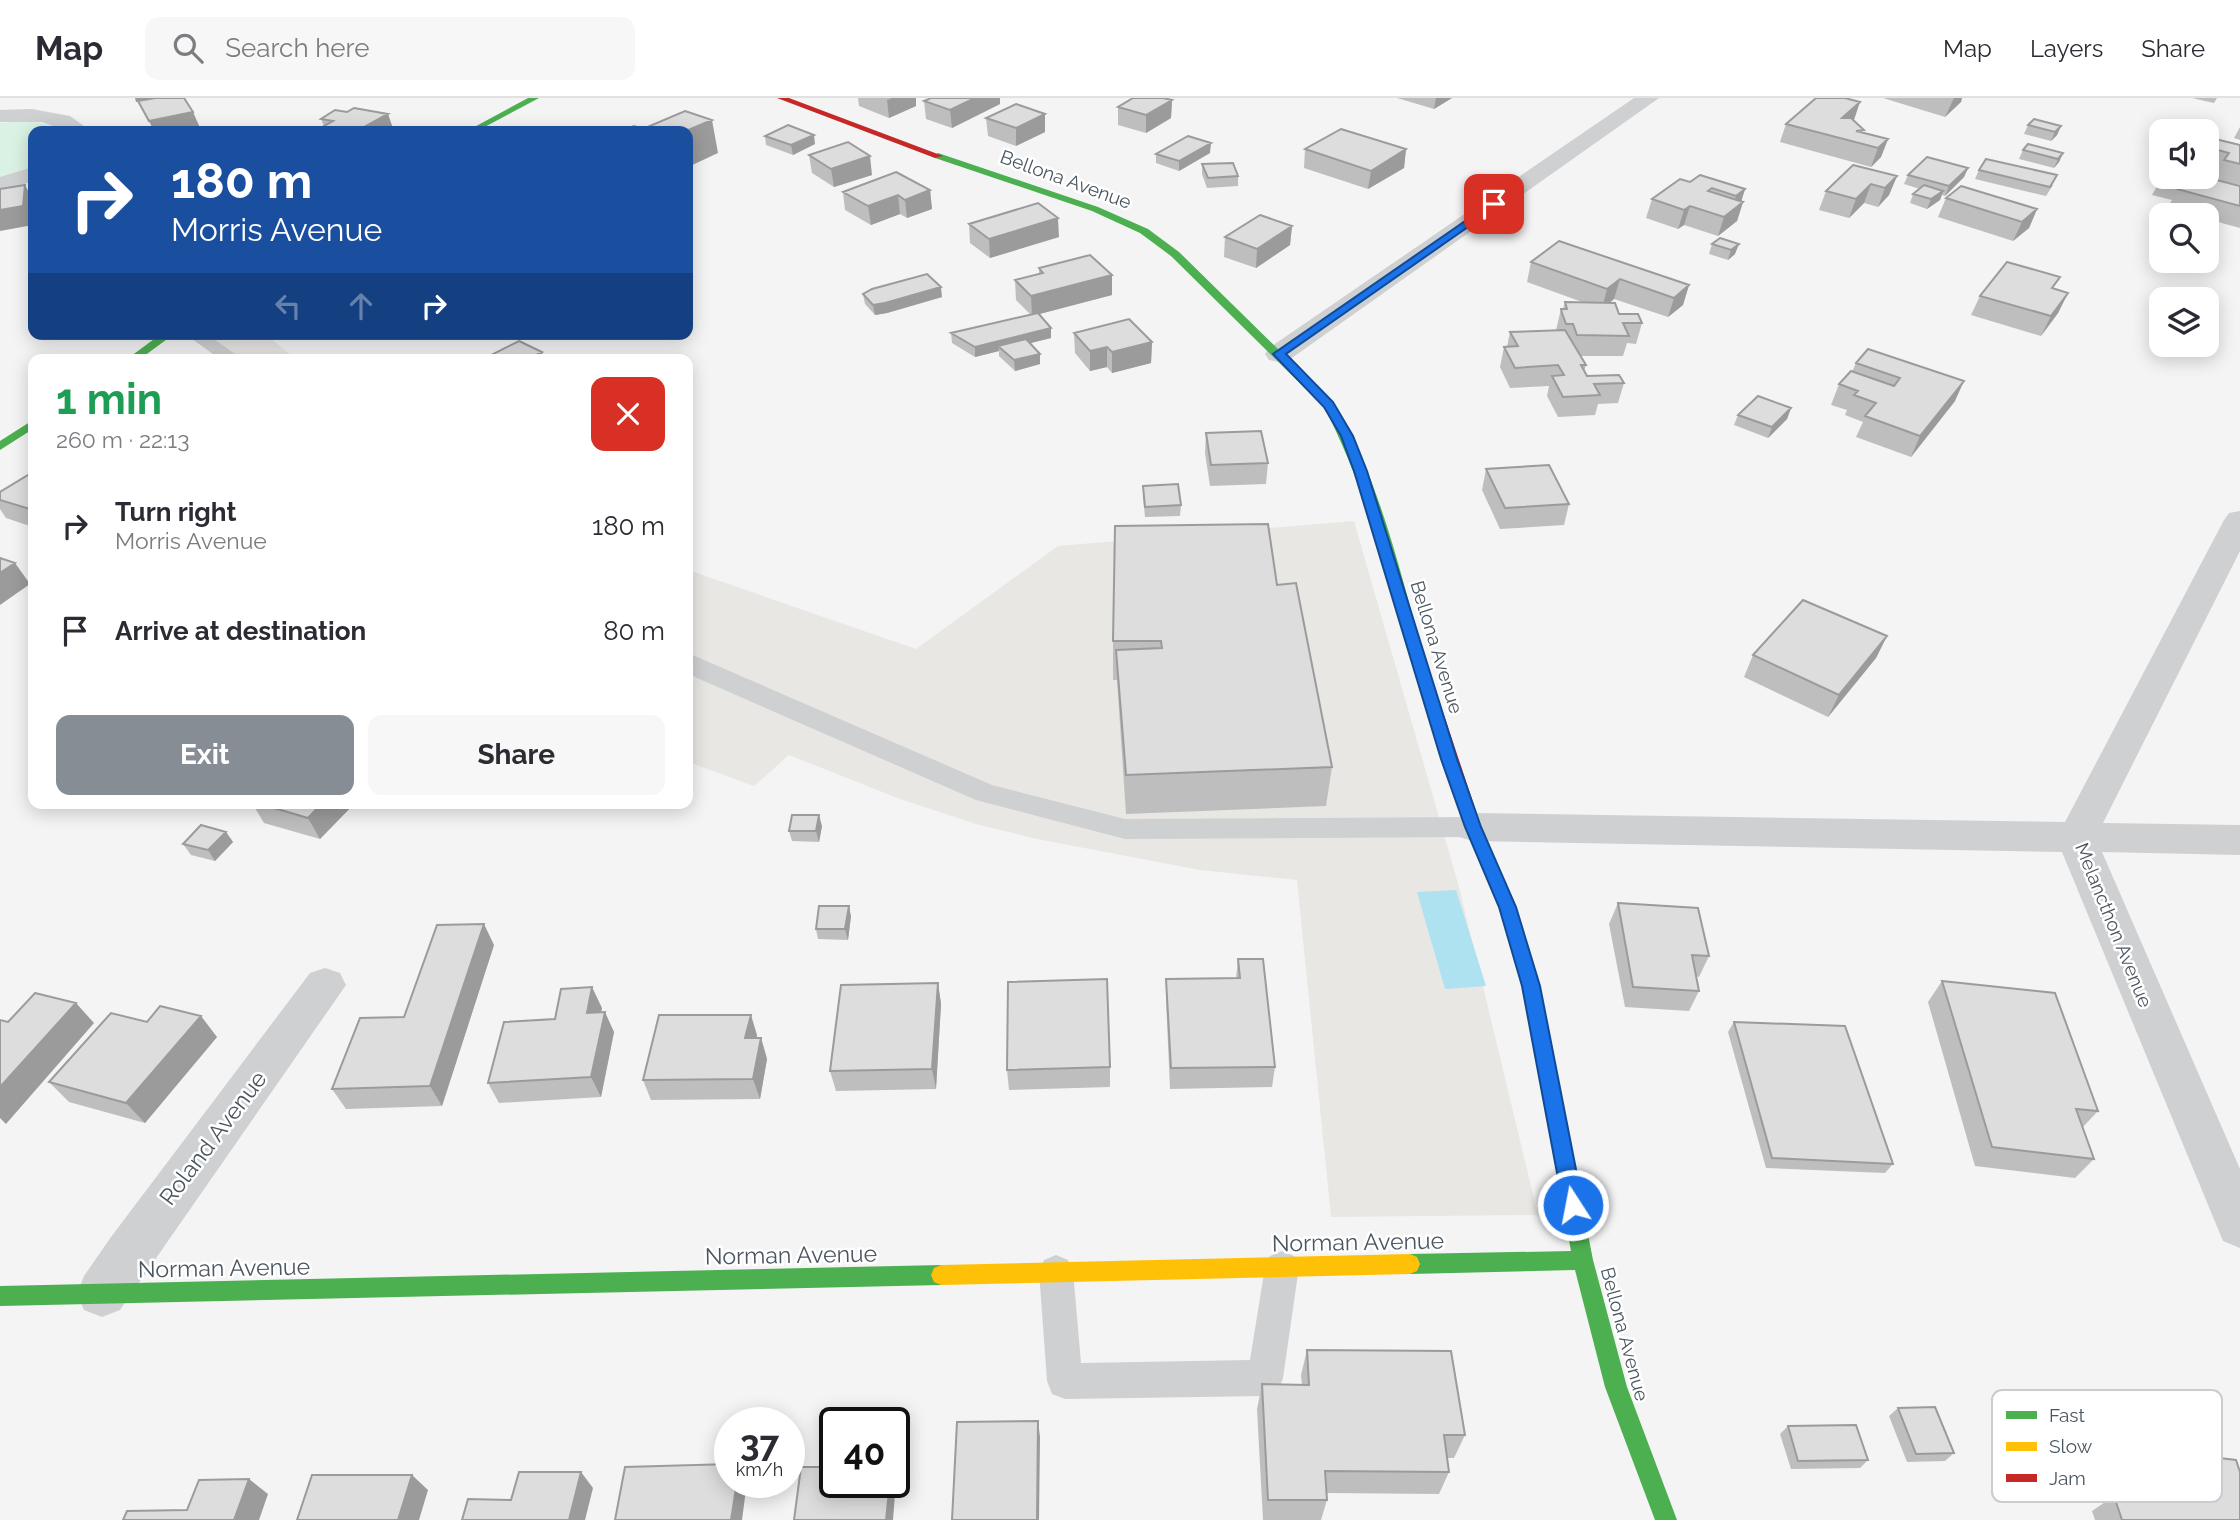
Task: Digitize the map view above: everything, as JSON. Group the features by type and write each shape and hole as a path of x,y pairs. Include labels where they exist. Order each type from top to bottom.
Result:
{"street":[{"path":"481,126 535,98"},
{"name":"Bellona Avenue","path":"781,98 886,139 1064,197 1144,232 1175,254 1329,405 1347,436 1360,471 1449,759 1473,827 1507,907 1531,986 1583,1260 1616,1387 1666,1520"},
{"path":"1279,354 1648,98"},
{"path":"0,116 52,117 74,126"},
{"path":"0,185 28,176"},
{"path":"139,354 160,340"},
{"path":"0,446 28,427"},
{"name":"Melancthon Avenue","path":"2240,520 2076,838 2240,1225"},
{"path":"1473,827 2240,840"},
{"name":"Roland Avenue","path":"102,1293 149,1223 325,985"},
{"name":"Norman Avenue","path":"0,1296 1583,1260"}],"lane":[{"path":"203,340 225,354"},
{"path":"693,664 705,672 985,793 1125,829 1473,827"},
{"path":"1056,1272 1065,1381 1265,1378 1282,1267"}],"shaded area":[{"path":"208,340 272,340 290,354 220,354"},
{"path":"1354,521 1459,887 1538,1215 1331,1217 1297,880 1200,870 1037,839 976,824 900,799 789,755 754,786 693,764 693,572 916,649 1058,546"}],"green space":[{"path":"23,121 52,126 28,126 28,169 0,179 0,123"}],"water":[{"path":"1456,890 1486,986 1445,989 1417,892"}],"building":[{"path":"184,98 193,112 149,121 138,101"},
{"path":"931,98 975,98 950,110 924,101"},
{"path":"1133,98 1172,100 1146,115 1118,107"},
{"path":"1816,98 1845,98 1860,102 1842,118 1851,118 1864,130 1856,131 1888,139 1878,148 1786,124"},
{"path":"1016,104 1045,114 1016,128 986,118"},
{"path":"354,108 388,114 366,126 324,126 333,121 321,119 335,110 347,112"},
{"path":"685,111 712,120 693,128 650,126"},
{"path":"2034,119 2061,126 2055,132 2028,125"},
{"path":"788,125 814,135 791,145 765,136"},
{"path":"1341,129 1406,149 1371,171 1305,149"},
{"path":"1188,136 1211,143 1179,161 1156,154"},
{"path":"2219,140 2240,145 2240,164 2224,160 2229,153 2219,150"},
{"path":"848,142 870,156 831,169 809,155"},
{"path":"2028,144 2063,153 2058,159 2023,150"},
{"path":"1927,157 1968,168 1949,186 1908,175"},
{"path":"1986,159 2057,175 2050,187 1979,170"},
{"path":"1233,163 1238,176 1208,178 1202,164"},
{"path":"1853,165 1897,176 1885,188 1871,184 1856,199 1826,191"},
{"path":"896,172 930,190 905,200 898,195 868,206 843,192"},
{"path":"1700,175 1745,189 1736,196 1712,188 1708,191 1743,202 1724,217 1690,206 1684,210 1652,199 1680,179 1690,182"},
{"path":"2219,181 2240,186 2240,206 2177,189 2219,189"},
{"path":"25,185 23,206 0,210 0,189"},
{"path":"1924,185 1943,191 1931,199 1913,194"},
{"path":"1961,186 2037,209 2022,222 1946,198"},
{"path":"1038,203 1058,218 989,239 969,224"},
{"path":"1260,215 1292,226 1257,249 1225,237"},
{"path":"1720,238 1739,244 1731,250 1712,244"},
{"path":"1559,241 1689,285 1674,298 1620,279 1607,289 1531,262"},
{"path":"1090,255 1112,275 1031,296 1015,280 1043,273 1039,268"},
{"path":"2007,262 2060,277 2052,288 2068,293 2051,316 1980,296"},
{"path":"927,274 941,287 873,305 863,294 872,289"},
{"path":"1565,302 1615,303 1619,314 1638,314 1642,323 1623,323 1629,336 1577,335 1573,324 1566,324 1562,313 1561,309 1567,309"},
{"path":"1038,313 1051,328 975,347 951,333"},
{"path":"1129,319 1152,342 1112,352 1107,347 1090,351 1074,333"},
{"path":"1565,330 1586,365 1581,365 1587,376 1619,375 1624,383 1594,384 1600,395 1563,397 1552,376 1564,375 1558,365 1515,368 1504,347 1518,346 1510,332"},
{"path":"1026,339 1040,354 1014,360 998,346"},
{"path":"519,341 542,352 538,354 493,354"},
{"path":"1868,349 1964,381 1920,436 1865,416 1876,403 1854,395 1858,391 1839,384 1851,371 1894,386 1900,378 1856,363"},
{"path":"1758,396 1791,408 1772,427 1738,415"},
{"path":"1261,431 1268,463 1211,465 1206,433"},
{"path":"1549,465 1569,504 1505,508 1486,469"},
{"path":"28,475 28,508 0,500 0,492"},
{"path":"1178,484 1181,505 1145,507 1143,486"},
{"path":"1268,524 1277,585 1296,583 1332,767 1126,775 1116,650 1162,648 1161,641 1113,641 1115,526"},
{"path":"0,558 15,563 0,573"},
{"path":"1803,600 1887,636 1839,695 1753,655"},
{"path":"277,809 316,809 308,818"},
{"path":"792,815 819,815 816,831 789,831"},
{"path":"201,825 226,832 208,850 183,844"},
{"path":"1618,903 1698,908 1709,956 1692,955 1699,991 1633,987"},
{"path":"819,906 849,906 845,929 816,929"},
{"path":"484,924 430,1086 332,1089 360,1018 404,1017 437,925"},
{"path":"1238,959 1263,959 1275,1067 1171,1068 1166,979 1240,978"},
{"path":"1107,979 1110,1067 1007,1070 1008,982"},
{"path":"1942,981 2055,993 2098,1111 2076,1109 2094,1159 1992,1147"},
{"path":"938,983 932,1069 830,1071 841,985"},
{"path":"592,987 587,1013 605,1012 591,1077 488,1083 504,1022 555,1019 561,989"},
{"path":"35,993 76,1003 0,1087 0,1020 8,1022"},
{"path":"160,1006 201,1016 126,1103 49,1082 111,1013 147,1022"},
{"path":"659,1015 751,1015 745,1038 761,1038 753,1079 643,1080"},
{"path":"1734,1022 1845,1026 1893,1164 1772,1158"},
{"path":"1307,1350 1451,1351 1465,1435 1444,1435 1449,1472 1325,1471 1327,1500 1268,1500 1262,1384 1309,1385"},
{"path":"1935,1407 1954,1453 1916,1454 1898,1408"},
{"path":"1038,1421 1037,1520 952,1520 957,1422"},
{"path":"1856,1425 1868,1460 1798,1461 1788,1426"},
{"path":"2222,1458 2236,1460 2240,1472 2240,1520 2122,1520 2116,1502 2222,1502"},
{"path":"714,1464 714,1498 734,1498 731,1520 615,1520 625,1467"},
{"path":"805,1467 819,1467 819,1498 888,1498 886,1520 794,1520 797,1498 805,1498"},
{"path":"519,1472 581,1472 569,1520 462,1520 468,1499 511,1500"},
{"path":"312,1475 412,1475 398,1520 297,1520"},
{"path":"249,1479 234,1520 123,1520 127,1511 187,1510 199,1480"}],"traffic: fast":[{"path":"481,126 535,98"},
{"path":"938,156 1095,209 1144,231 1175,254 1329,405 1344,433 1369,495 1417,655"},
{"path":"139,354 160,340"},
{"path":"0,446 28,427"},
{"path":"1473,826 1507,907 1531,986 1583,1260 1616,1387 1666,1520"},
{"path":"1410,1264 1583,1260"},
{"path":"0,1296 941,1275"}],"traffic: slow":[{"path":"941,1275 1410,1264"}],"traffic: jam":[{"path":"781,98 938,156"},
{"path":"1417,655 1473,826"}],"route":[{"path":"1494,204 1279,354 1329,405 1347,436 1360,471 1449,759 1473,827 1507,907 1531,986 1573,1205"}]}
